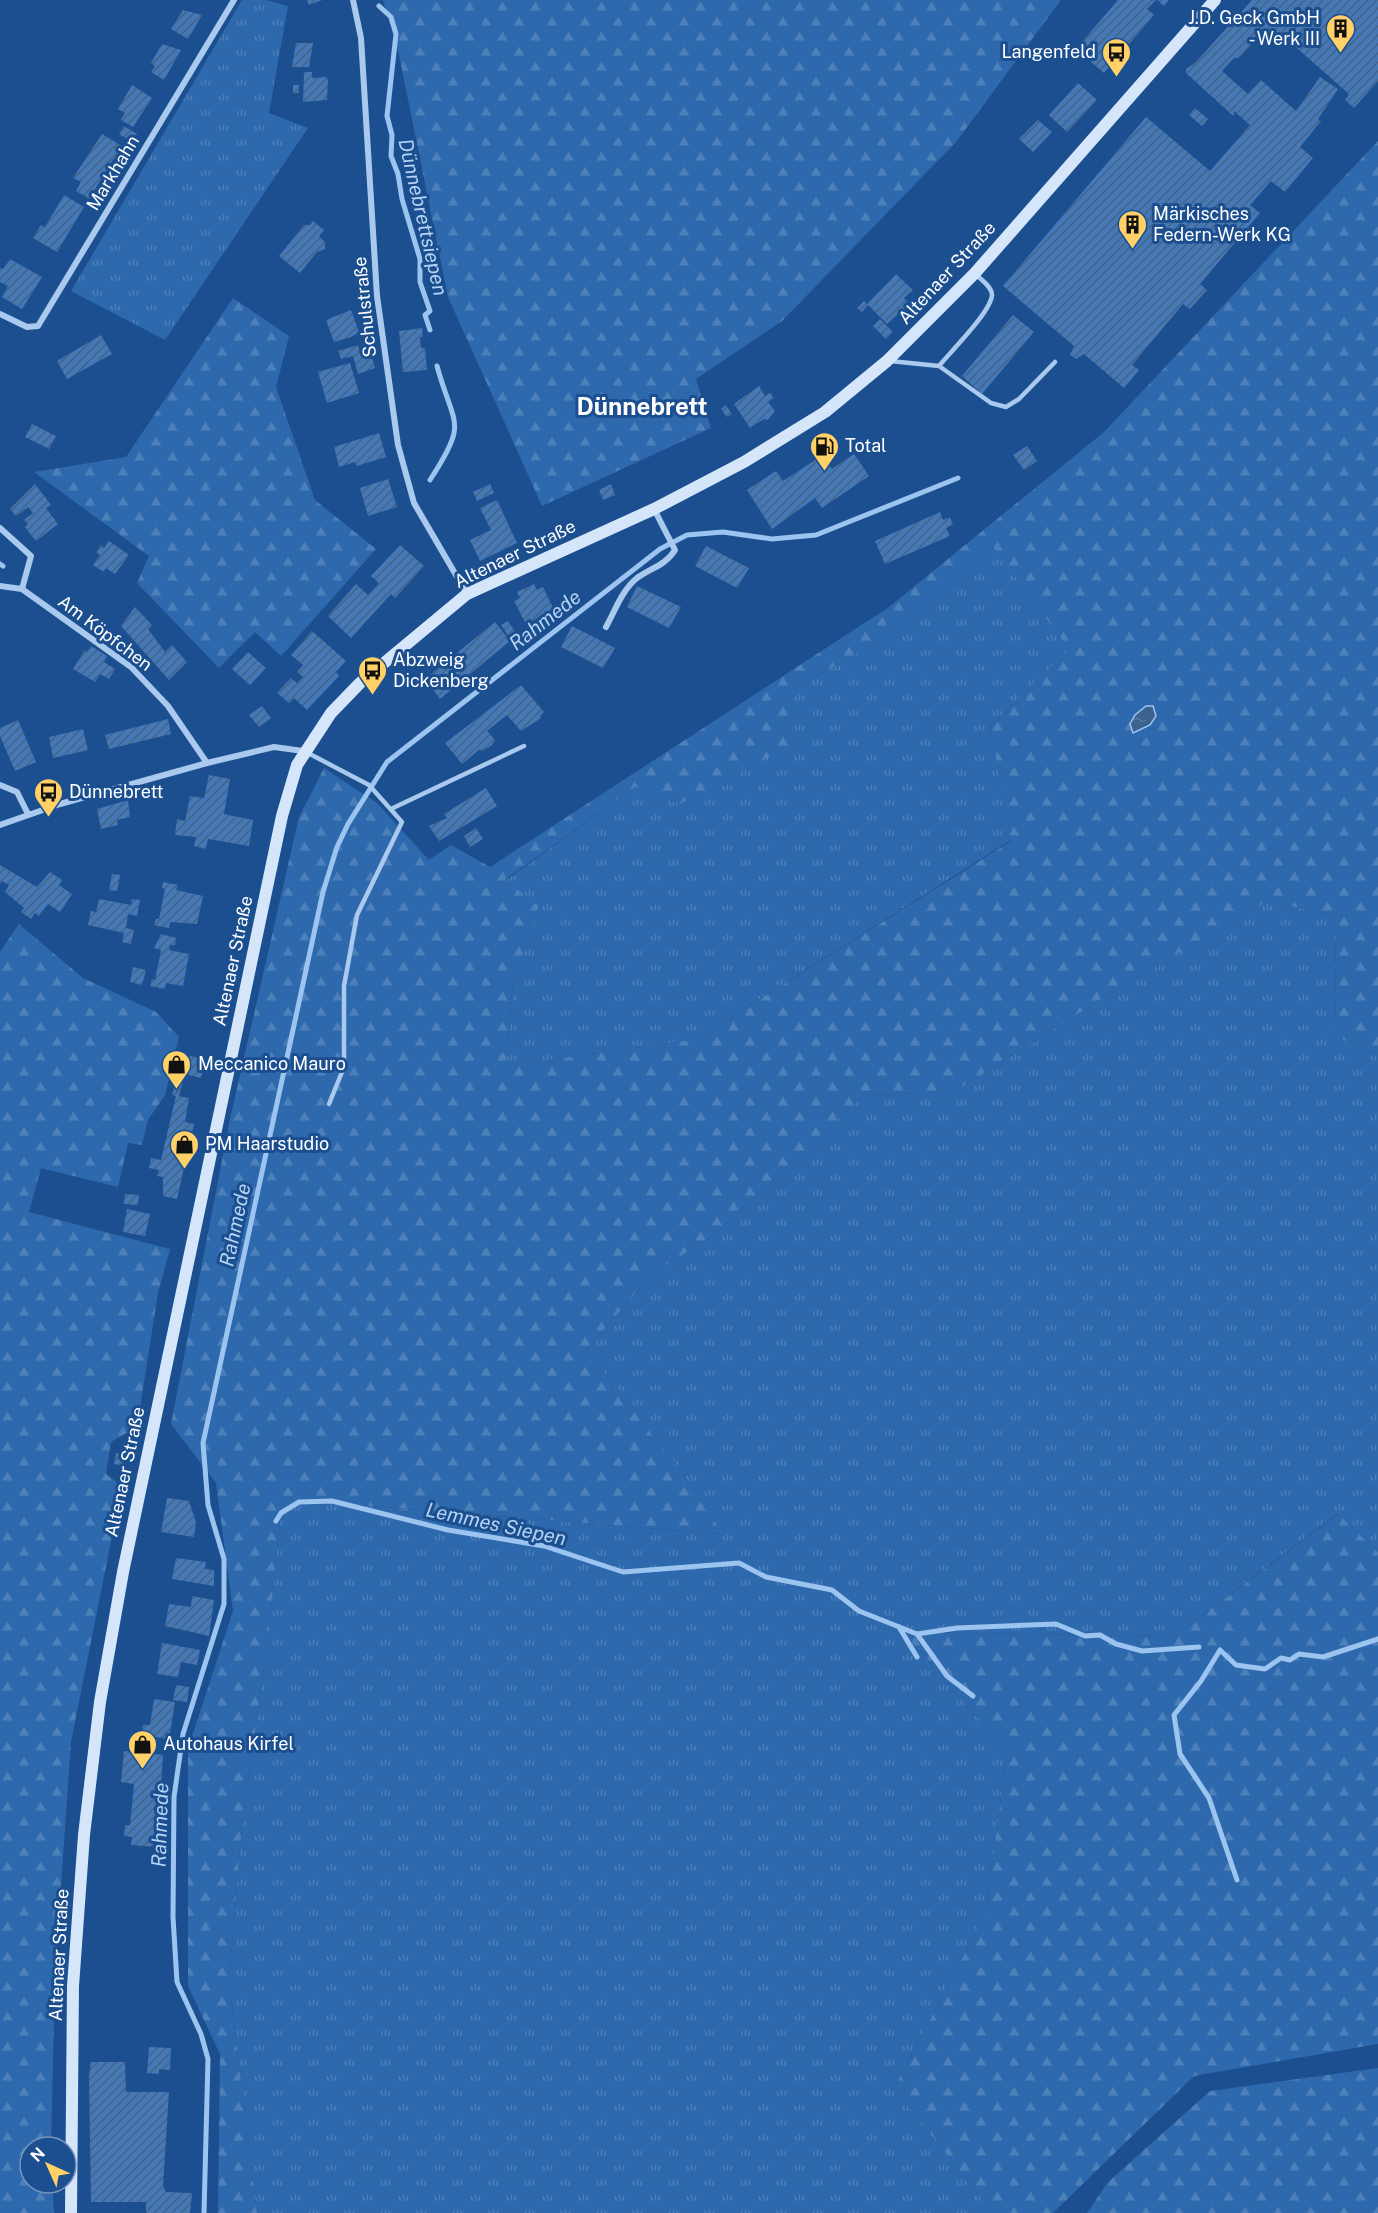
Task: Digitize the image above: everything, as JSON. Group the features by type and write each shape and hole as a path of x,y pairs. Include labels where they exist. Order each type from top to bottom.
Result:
{"main road":[{"name":"Altenaer Straße","path":"71,2213 73,1986 84,1835 100,1702 123,1572 279,828 303,751 331,713 360,683 467,594 654,509 744,462 825,412 887,361 975,273 1215,0"}],"street":[{"name":"Markhahn","path":"0,314 27,327 38,326 234,0"},
{"name":"Schulstraße","path":"353,0 361,38 377,296 398,445 414,502 467,594"},
{"path":"606,627 625,593 636,579 670,559 675,550 654,509"},
{"path":"0,528 31,556 22,589"},
{"name":"Am Köpfchen","path":"0,585 22,589 131,667 168,706 207,763"},
{"path":"0,825 28,814 207,763 274,747 303,751"},
{"path":"0,785 17,792 28,814"}],"lane":[{"path":"939,366 987,308 992,295 990,288 975,273"},
{"path":"887,361 939,366 991,403 1006,407 1019,399 1055,362"},
{"path":"393,808 524,746"},
{"path":"303,751 369,785 393,808 402,822 357,915 344,986 344,1066 329,1104"}],"green space":[{"path":"242,0 266,0 288,6 269,113 308,128 165,340 71,291"},
{"path":"383,0 1061,0 956,142 782,321 696,379 711,428 542,506 448,297 399,55"},
{"path":"1378,141 1378,1056 1335,1036 1336,916 1268,901 1127,983 954,1092 864,1095 713,1236 653,1273 586,1350 687,1479 723,1534 282,1499 269,1632 242,1824 229,1983 257,2213 218,2213 220,2054 188,1986 188,1749 233,1611 216,1483 171,1424 230,1119 299,817 324,768 377,803 429,860 451,845 490,867 889,607 1104,432","holes":["991,544 1069,649 990,726 1011,841 697,1039 506,1066 513,982 539,906 505,880 635,787 680,804 791,745 795,689 879,640"]},
{"path":"233,298 289,336 276,387 315,500 376,549 281,656 255,632 219,668 137,583 149,556 34,472 126,457"},
{"path":"992,543 1070,649 990,726 1011,840 697,1039 506,1066 513,982 539,906 505,881 635,787 680,804 795,689 879,640"},
{"path":"1268,901 1336,916 1335,1036 1378,1056 1378,1552 1337,1514 1175,1636 902,1632 1007,1750 986,1913 894,2088 993,2213 257,2213 229,1983 242,1824 269,1632 282,1499 722,1534 687,1479 586,1350 653,1273 713,1236 864,1095 954,1092 1127,983"},
{"path":"19,924 83,978 156,1012 179,1037 165,1095 148,1120 142,1145 128,1143 118,1187 41,1168 29,1212 170,1249 158,1293 137,1427 111,1442 106,1474 122,1486 71,1742 55,1972 51,2135 18,2135 18,2195 53,2195 54,2213 0,2213 0,952"},
{"path":"1338,1514 1378,1552 1378,2044 1194,2076 1053,2213 993,2213 894,2088 986,1913 1007,1750 902,1632 1175,1636"},
{"path":"1378,2068 1378,2213 1087,2213 1108,2182 1210,2091"}],"water":[{"path":"1146,706 1153,706 1156,716 1150,725 1133,733 1130,724 1135,715"}],"building":[{"path":"307,0 322,0 309,5"},
{"path":"1118,0 1156,0 1147,9 1154,15 1104,73 1076,49"},
{"path":"1157,0 1169,0 1164,6"},
{"name":"Märkisches Federn-Werk KG","path":"1252,0 1378,0 1378,81 1354,108 1345,100 1349,94 1290,42 1284,47 1271,36 1269,39 1258,37 1239,58 1234,58 1222,71 1248,94 1261,80 1296,111 1320,77 1338,89 1318,119 1321,121 1300,147 1313,158 1285,192 1271,181 1250,205 1260,213 1200,284 1207,290 1190,309 1183,304 1132,365 1139,370 1124,388 1084,354 1076,359 1070,355 1074,346 1003,286 1146,117 1210,171 1250,125 1234,111 1234,116 1231,114 1186,73 1186,69 1195,63"},
{"path":"183,10 202,15 188,39 171,29"},
{"path":"296,43 313,43 309,67 292,67"},
{"path":"162,44 181,50 164,80 151,72 155,66 151,63"},
{"path":"304,72 312,72 312,78 326,77 328,80 327,100 303,102"},
{"path":"1078,83 1097,100 1067,132 1049,115"},
{"path":"132,85 152,98 133,127 121,120 125,113 118,109"},
{"path":"293,85 299,85 299,93 293,93"},
{"path":"1195,108 1208,119 1202,126 1189,115"},
{"path":"1038,120 1052,132 1033,152 1019,139"},
{"path":"124,126 137,134 132,142 119,134"},
{"path":"102,134 125,148 117,160 114,158 107,169 94,191 97,192 92,200 76,191 81,182 73,178"},
{"path":"64,195 84,207 57,252 33,238 41,225 45,227"},
{"path":"313,221 324,230 319,236 325,242 325,249 317,252 300,273 279,256 304,225 310,225"},
{"path":"10,259 42,277 22,309 2,297 8,286 0,282 0,268 3,269"},
{"path":"896,274 913,290 904,298 909,303 903,313 900,312 887,324 868,305 862,312 857,308 864,301 867,304"},
{"path":"351,310 359,332 334,342 326,320"},
{"path":"1013,315 1034,332 982,394 962,376"},
{"path":"880,319 893,332 886,339 873,326"},
{"path":"422,328 421,348 425,348 427,370 403,372 399,331"},
{"path":"101,335 112,354 67,379 57,361"},
{"path":"358,345 360,354 370,351 375,368 358,374 353,356 341,359 338,351"},
{"path":"350,363 359,393 327,403 318,372"},
{"path":"759,386 765,396 770,393 774,398 768,402 775,411 768,420 764,419 750,428 734,404"},
{"path":"726,405 732,414 727,417 721,409"},
{"path":"32,424 56,436 49,449 25,437"},
{"path":"379,433 386,457 357,466 355,462 339,467 334,447"},
{"path":"1027,446 1037,461 1024,470 1013,455"},
{"path":"854,454 869,476 822,508 815,498 772,529 747,490 776,471 783,481 823,455 832,469"},
{"path":"388,479 397,507 368,516 360,488"},
{"path":"35,484 51,505 46,508 58,524 36,541 25,527 28,524 24,520 33,513 28,507 16,516 10,509"},
{"path":"490,484 494,493 477,501 473,492"},
{"path":"611,484 615,495 603,500 599,490"},
{"path":"497,500 517,543 480,561 470,540 491,530 480,508"},
{"path":"940,512 943,520 950,517 953,525 946,528 950,536 885,564 875,541"},
{"path":"109,541 129,555 115,574 106,568 104,572 93,565 100,555 96,552 101,545 104,548"},
{"path":"400,545 424,566 395,598 391,594 351,638 328,616 356,584 368,595 379,583 371,576"},
{"path":"706,546 749,568 737,588 695,566"},
{"path":"534,584 537,590 543,587 554,610 526,624 514,601 520,598 517,592"},
{"path":"637,586 681,607 669,628 627,607"},
{"path":"135,607 152,625 148,629 165,652 172,645 187,662 169,680 121,626"},
{"path":"508,621 516,633 509,637 501,625"},
{"path":"495,622 510,641 440,699 425,679"},
{"path":"572,626 615,648 603,668 561,647"},
{"path":"312,631 346,661 336,672 339,676 307,710 294,698 289,703 277,693 291,678 297,683 303,677 297,672 303,665 291,655"},
{"path":"91,646 107,656 104,662 115,669 109,679 100,674 95,682 73,669 85,650 87,652"},
{"path":"248,652 266,668 250,685 232,669"},
{"path":"521,685 544,712 541,718 521,731 507,715 487,731 495,740 492,745 482,751 480,749 462,764 445,743"},
{"path":"262,706 271,718 259,727 249,715"},
{"path":"168,719 171,734 109,749 105,735"},
{"path":"18,720 36,762 15,771 0,736 0,728"},
{"path":"83,729 88,750 53,758 49,737"},
{"path":"209,775 230,779 224,814 253,820 249,846 208,839 206,849 194,846 196,837 175,835 177,819 185,821 190,796 204,798"},
{"path":"486,788 497,806 439,841 429,826 447,818 444,814"},
{"path":"128,800 130,817 117,820 118,825 101,829 97,809"},
{"path":"476,828 483,839 470,847 464,836"},
{"path":"0,865 37,887 50,872 62,880 59,885 72,894 60,912 48,904 39,916 35,913 31,919 21,912 24,908 5,892 9,885 2,881 0,884"},
{"path":"112,874 120,875 117,891 109,890"},
{"path":"163,882 178,885 176,890 203,896 197,924 170,922 169,928 154,925 156,919 159,919 165,889 162,888"},
{"path":"99,899 131,905 132,899 140,900 137,916 128,914 126,928 134,930 131,944 122,942 124,933 88,925 91,911 96,912"},
{"path":"161,934 176,938 175,945 170,945 169,950 189,954 183,986 166,983 165,989 150,986 152,979 155,980 161,950 154,948"},
{"path":"133,967 146,970 142,985 130,982"},
{"path":"190,1056 206,1059 201,1078 185,1074"},
{"path":"179,1073 185,1074 179,1096 189,1098 185,1122 194,1124 177,1199 163,1196 163,1177 157,1176 159,1170 149,1168 151,1158 161,1160 176,1096 172,1095"},
{"path":"125,1194 139,1195 138,1205 124,1204"},
{"path":"127,1209 150,1214 145,1236 123,1232"},
{"path":"116,1453 125,1455 123,1466 114,1464"},
{"path":"167,1498 189,1501 196,1522 194,1537 161,1532"},
{"path":"176,1558 206,1562 205,1569 214,1570 214,1586 172,1579"},
{"path":"192,1596 214,1600 209,1636 165,1626 169,1604 191,1607"},
{"path":"162,1643 200,1650 197,1665 181,1662 178,1677 157,1674"},
{"path":"176,1685 189,1687 187,1702 173,1700"},
{"path":"154,1699 175,1702 169,1739 150,1736 149,1740 141,1739 143,1725 150,1725"},
{"path":"124,1751 163,1755 157,1847 131,1845 132,1837 124,1836 125,1825 130,1825 134,1784 121,1782"},
{"path":"149,2047 171,2048 170,2070 159,2069 159,2074 147,2073"},
{"path":"91,2062 125,2062 126,2092 169,2092 163,2186 166,2192 192,2193 190,2213 146,2213 146,2202 91,2202 89,2077"}],"waterway":[{"name":"Dünnebrettsiepen","path":"379,6 391,17 396,34 387,116 392,135 391,156 398,174 402,199 420,259 420,282 430,311 425,315 430,330"},
{"name":"Dünnebrettsiepen","path":"430,480 450,446 455,424 437,366"},
{"name":"Rahmede","path":"204,2213 208,2059 201,2034 177,1982 173,1917 174,1797 183,1734 224,1604 224,1559 208,1505 203,1443 323,892 337,847 348,824 387,762 660,549 687,535 723,532 772,539 816,535 958,478"},
{"name":"Lemmes Siepen","path":"276,1521 281,1513 299,1502 332,1501 448,1530 544,1546 623,1572 739,1563 766,1577 832,1590 859,1611 917,1634 957,1628 1056,1624 1085,1636 1100,1635 1116,1644 1142,1651 1199,1647"},
{"path":"899,1627 917,1657"},
{"path":"917,1634 947,1676 973,1696"},
{"path":"1237,1880 1209,1798 1180,1754 1174,1715 1201,1681 1220,1650 1236,1665 1265,1669 1281,1658 1290,1660 1299,1654 1323,1657 1378,1639"}],"place":[{"name":"J.D. Geck GmbH - Werk III","path":"1341,54"},
{"name":"Langenfeld","path":"1117,78"},
{"name":"Märkisches Federn-Werk KG","path":"1132,250"},
{"name":"Total","path":"824,472"},
{"name":"Abzweig Dickenberg","path":"372,696"},
{"name":"Dünnebrett","path":"48,818"},
{"name":"Meccanico Mauro","path":"177,1090"},
{"name":"PM Haarstudio","path":"184,1170"},
{"name":"Autohaus Kirfel","path":"142,1770"}],"district":[{"name":"Dünnebrett","path":"642,407"}]}
